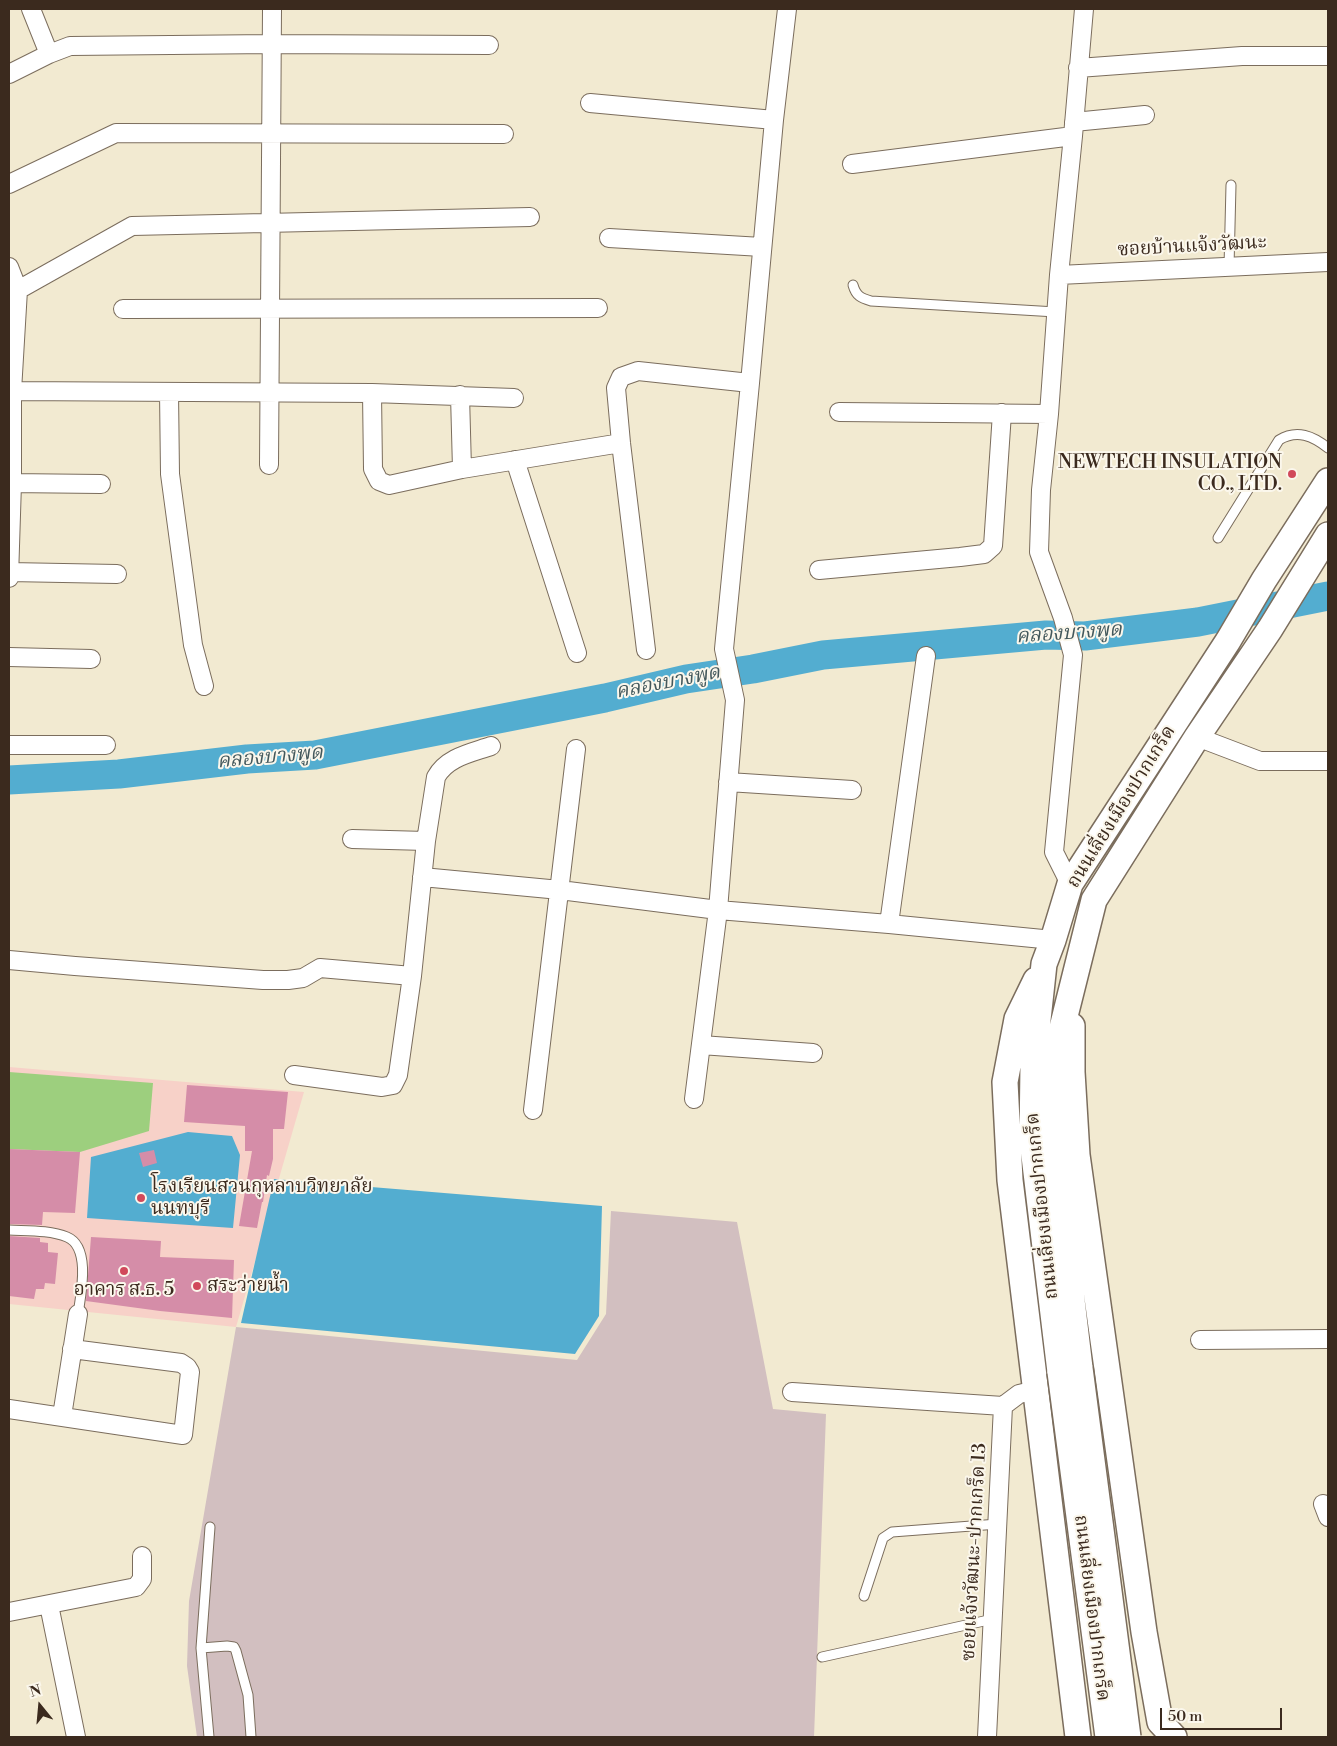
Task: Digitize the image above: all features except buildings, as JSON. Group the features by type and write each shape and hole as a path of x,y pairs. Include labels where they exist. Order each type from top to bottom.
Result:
{"main road":[{"name":"ถนนเลี่ยงเมืองปากเกร็ด","path":"1128,1737 1032,1139 1033,1066 1044,964 1070,884 1228,641 1264,580 1328,481"},
{"name":"ถนนเลี่ยงเมืองปากเกร็ด","path":"1108,1737 1070,1370 1052,1130 1054,1060 1094,900 1197,737 1270,629 1328,535"},
{"path":"1044,964 1017,1019 1004,1082 1010,1180 1078,1737"},
{"path":"1072,987 1072,1072 1077,1155 1144,1632 1160,1722 1174,1737"},
{"path":"1068,1652 1081,1663 1105,1673 1118,1670 1124,1668 1140,1649 1144,1632"}],"street":[{"path":"31,9 49,54"},
{"path":"269,465 272,9"},
{"path":"694,1099 718,910 735,700 724,649 774,120 787,9"},
{"path":"1070,884 1054,852 1073,655 1039,552 1041,490 1050,414 1059,275 1084,9"},
{"path":"9,74 70,46 272,44 489,45"},
{"path":"1078,68 1242,56 1328,56"},
{"path":"590,102 774,120"},
{"path":"852,164 1074,129 1145,115"},
{"path":"9,184 116,133 504,134"},
{"path":"18,290 132,226 530,217"},
{"path":"609,238 762,247"},
{"name":"ซอยบ้านแจ้งวัฒนะ","path":"1059,275 1328,262"},
{"path":"9,267 18,290 10,391 9,578"},
{"path":"123,308 598,308"},
{"path":"646,650 616,388 621,377 638,371 750,383"},
{"path":"10,391 372,393 514,398"},
{"path":"169,392 170,474 192,645 204,686"},
{"path":"372,393 373,469 379,481 390,485 462,469 621,443"},
{"path":"460,395 462,469"},
{"path":"839,412 1050,414"},
{"path":"820,570 984,554 993,546 1002,413"},
{"path":"515,460 578,653"},
{"path":"10,483 102,484"},
{"path":"9,572 117,574"},
{"path":"889,924 926,656"},
{"path":"9,657 91,659"},
{"path":"1197,737 1260,761 1328,761"},
{"path":"9,745 106,745"},
{"path":"294,1075 382,1087 393,1086 398,1075 412,976 426,841 436,777 441,768 450,761 491,746"},
{"path":"533,1110 576,749"},
{"path":"728,782 852,790"},
{"path":"352,839 426,841"},
{"path":"422,877 560,890 718,910 1053,940"},
{"path":"9,960 263,980 304,978 320,968 412,976"},
{"path":"701,1045 813,1053"},
{"path":"62,1416 78,1314"},
{"path":"1200,1340 1328,1339"},
{"path":"9,1409 183,1435 190,1372 188,1367 181,1363 72,1349"},
{"path":"792,1392 1004,1406 1019,1394 1036,1390"},
{"name":"ซอยแจ้งวัฒนะ-ปากเกร็ด 13","path":"987,1737 1004,1406"},
{"path":"9,1612 136,1587 142,1580 142,1556"},
{"path":"49,1605 76,1737"}],"lane":[{"path":"1229,267 1231,186"},
{"path":"853,285 856,294 861,298 871,301 1056,312"},
{"path":"1218,538 1280,440 1288,435 1299,434 1318,440 1328,448"},
{"path":"9,1230 50,1233 70,1238 82,1253 83,1272 78,1314"},
{"path":"864,1596 883,1538 887,1534 998,1524"},
{"path":"209,1737 201,1648 210,1527"},
{"path":"822,1657 993,1619"},
{"path":"201,1648 234,1647 248,1695 252,1737"}],"shaded area":[{"name":"โรงเรียนสวนกุหลาบวิทยาลัย นนทบุรี","path":"9,1067 304,1092 236,1327 9,1304"},
{"path":"611,1211 737,1222 773,1409 826,1414 814,1737 197,1737 187,1666 189,1601 236,1327 577,1360 606,1314"}],"green space":[{"path":"9,1072 153,1083 149,1131 80,1152 9,1149"}],"water":[{"path":"188,1132 232,1136 240,1155 233,1228 87,1218 91,1157"},
{"path":"274,1179 602,1206 599,1316 575,1354 241,1323"}],"waterway":[{"name":"คลองบางพูด","path":"9,780 119,774 247,759 315,755 605,698 686,679 753,669 823,655 1046,635 1085,636 1198,622 1328,596"}],"place":[{"name":"NEWTECH INSULATION CO., LTD.","path":"1292,474"},
{"name":"โรงเรียนสวนกุหลาบวิทยาลัย นนทบุรี","path":"141,1198"},
{"name":"อาคาร ส.ธ. 5","path":"124,1271"},
{"name":"สระว่ายน้ำ","path":"197,1286"}]}
